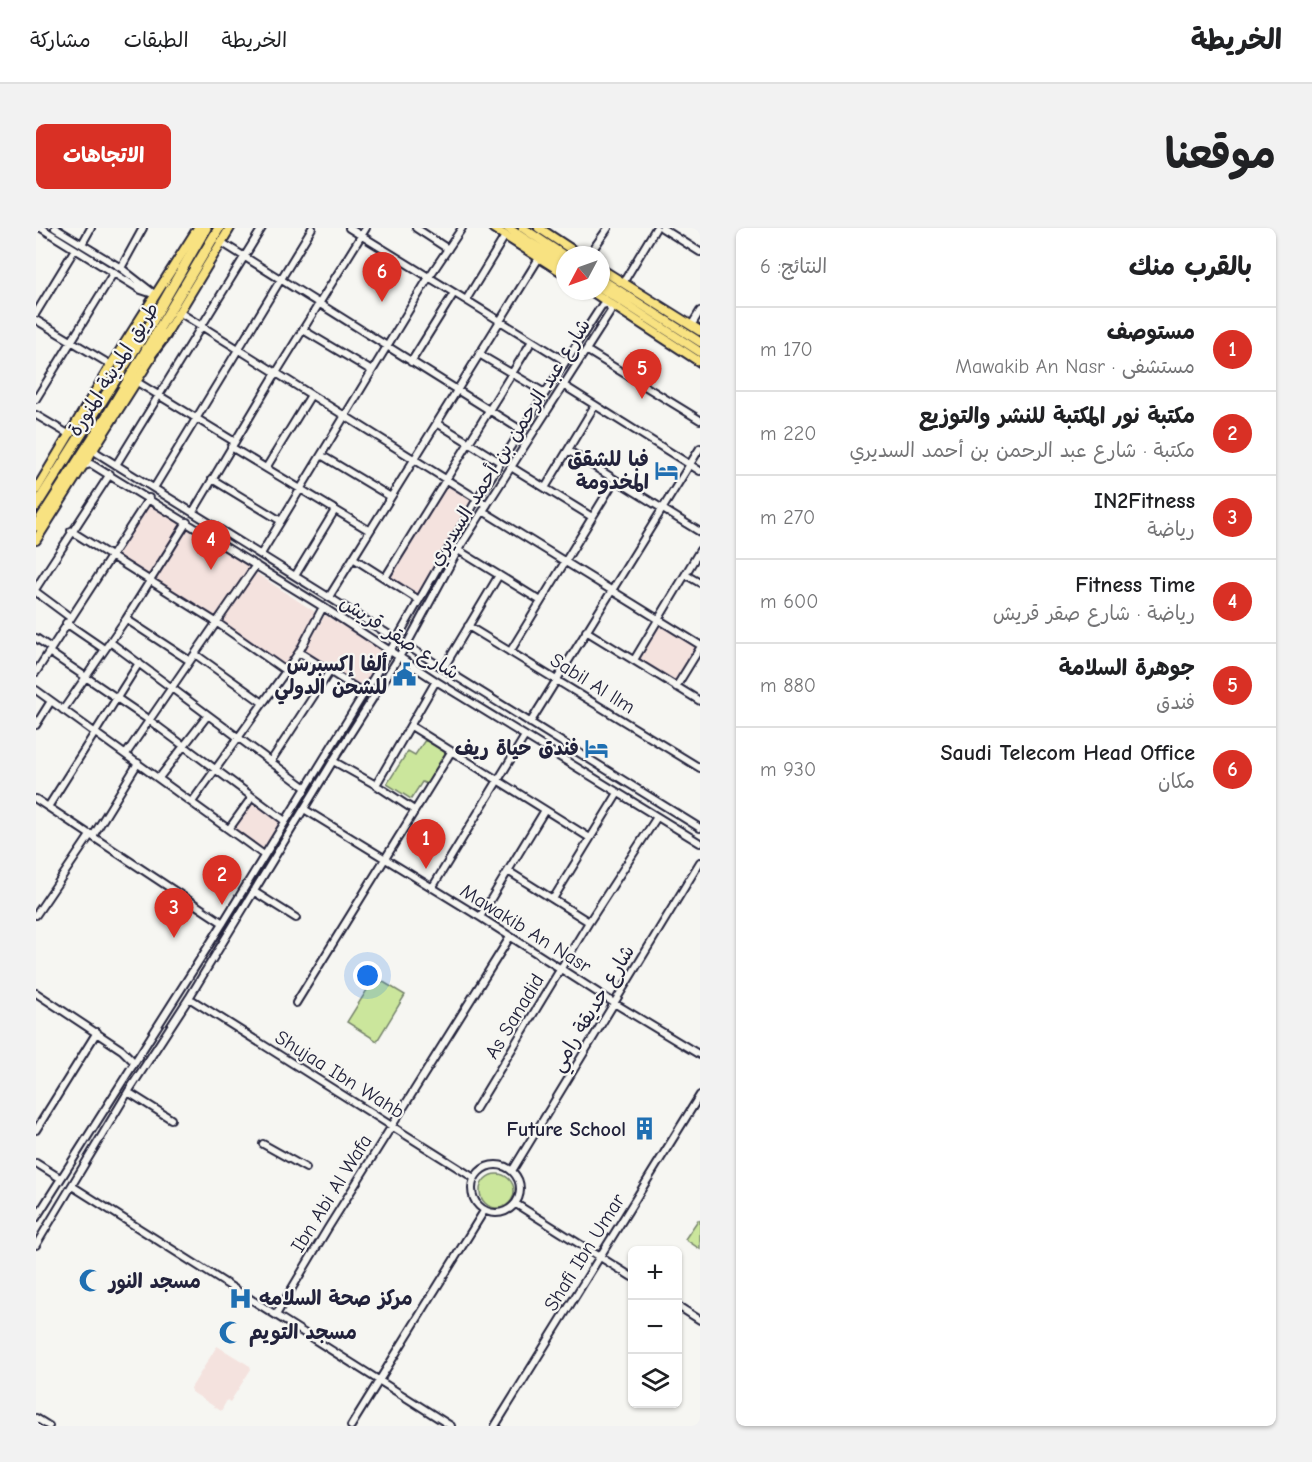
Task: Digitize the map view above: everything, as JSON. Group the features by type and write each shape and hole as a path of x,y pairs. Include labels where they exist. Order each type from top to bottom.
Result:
{"highway":[{"name":"طريق المدينة المنورة","path":"36,506 153,320 206,228"},
{"name":"طريق المدينة المنورة","path":"36,528 163,331 219,228"}],"main road":[{"path":"36,490 111,365 198,228"},
{"path":"36,540 137,382 163,331 179,312 230,228"},
{"path":"493,228 507,232 556,266"},
{"path":"523,228 556,250"},
{"path":"539,228 566,246"},
{"path":"541,254 556,261"},
{"path":"610,274 700,331"},
{"path":"610,285 700,342"},
{"path":"610,294 700,352"},
{"path":"103,398 156,296"},
{"path":"604,300 700,362"}],"street":[{"path":"38,228 58,233 82,244 121,268 156,296"},
{"path":"82,244 91,228"},
{"path":"121,268 143,228"},
{"path":"116,465 262,228"},
{"path":"154,488 312,228"},
{"path":"349,228 565,361"},
{"path":"192,512 366,228"},
{"path":"416,228 448,249"},
{"path":"261,554 429,277 462,228"},
{"path":"551,236 557,228"},
{"path":"595,246 608,228"},
{"path":"623,283 656,228"},
{"path":"662,228 700,252"},
{"path":"466,300 507,232"},
{"path":"58,233 75,249 141,290 156,296"},
{"path":"221,242 521,430"},
{"path":"36,312 75,249"},
{"path":"329,597 541,254"},
{"path":"36,399 114,272"},
{"path":"411,362 454,293"},
{"name":"شارع عبد الرحمن بن أحمد السديري","path":"36,1218 224,923 390,651 500,462 602,305 609,303 611,311 458,550 406,646 189,998 128,1092 36,1245"},
{"path":"691,326 700,311"},
{"path":"179,312 415,459 477,499 485,508 565,562 700,647 676,687"},
{"path":"36,320 111,365"},
{"path":"303,330 372,371"},
{"path":"586,330 595,336"},
{"path":"385,578 532,341"},
{"path":"586,350 700,420"},
{"path":"479,354 545,393"},
{"path":"137,382 196,419 266,468 370,531"},
{"path":"563,385 700,471"},
{"path":"266,468 311,395"},
{"path":"545,488 595,405"},
{"path":"36,415 70,435"},
{"path":"437,423 500,462"},
{"name":"شارع صقر قريش","path":"93,448 116,465 700,828"},
{"path":"530,723 700,448"},
{"path":"569,451 700,532"},
{"path":"321,455 391,497"},
{"name":"شارع صقر قريش","path":"81,467 91,464 110,474 323,607 436,681 700,843"},
{"path":"511,467 592,517"},
{"path":"104,649 36,590 71,531 110,474"},
{"path":"126,484 132,474"},
{"path":"212,479 281,521"},
{"path":"510,652 615,480"},
{"path":"36,672 149,498"},
{"path":"295,576 335,510"},
{"path":"63,710 126,619 187,522"},
{"path":"71,531 216,622 286,671"},
{"path":"458,550 541,602"},
{"path":"634,660 700,550"},
{"path":"353,558 419,600"},
{"path":"126,754 256,565"},
{"path":"274,576 279,566"},
{"path":"686,575 700,584"},
{"path":"443,669 499,576"},
{"path":"192,802 299,652 323,607"},
{"path":"126,619 190,661"},
{"name":"Sabil Al llm","path":"468,626 700,768"},
{"path":"586,630 700,701"},
{"path":"36,638 86,677 149,720 285,821"},
{"path":"110,642 306,788"},
{"path":"299,652 364,693"},
{"path":"195,654 263,704"},
{"path":"48,807 139,663"},
{"path":"271,761 330,671"},
{"path":"376,785 436,681"},
{"path":"36,690 264,855"},
{"path":"36,725 51,701"},
{"path":"159,778 208,715"},
{"path":"411,726 590,838"},
{"path":"432,888 525,736"},
{"path":"296,1003 451,752"},
{"path":"333,761 414,810"},
{"path":"36,915 92,835 138,763"},
{"path":"553,899 618,793"},
{"path":"229,829 252,797"},
{"path":"36,799 224,923"},
{"name":"Mawakib An Nasr","path":"304,809 480,917 614,1004 700,1055"},
{"path":"480,917 545,810"},
{"name":"As Sanadid","path":"476,1110 589,922 657,817"},
{"name":"شارع حديقة رامي","path":"512,1171 700,862"},
{"path":"508,871 589,922"},
{"path":"254,891 296,918"},
{"name":"Ibn Abi Al Wafa","path":"276,1315 510,937"},
{"path":"36,993 97,1032 134,1062"},
{"name":"Shujaa Ibn Wahb","path":"189,998 474,1178"},
{"path":"36,1130 97,1032"},
{"path":"128,1092 171,1119"},
{"name":"Shafi Ibn Umar","path":"495,1426 700,1095"},
{"path":"97,1120 108,1126"},
{"path":"263,1144 306,1168"},
{"path":"36,1163 60,1178"},
{"path":"492,1165 503,1166 512,1171 519,1182 520,1193 516,1204 510,1210 501,1213 493,1214 484,1211 473,1197 474,1178 481,1170 492,1165"},
{"path":"72,1186 198,1268 451,1426"},
{"path":"516,1204 628,1274"},
{"path":"351,1426 484,1211"},
{"path":"682,1309 700,1320"},
{"path":"36,1418 49,1426"}],"shaded area":[{"path":"446,481 476,499 418,598 387,578"},
{"path":"150,504 183,525 148,578 116,558"},
{"path":"187,527 253,566 217,620 153,580"},
{"path":"256,573 318,614 285,668 221,624"},
{"path":"325,615 385,652 362,690 303,651"},
{"path":"659,624 698,649 676,684 637,660"},
{"path":"254,802 283,822 264,852 233,831"},
{"path":"217,1346 250,1366 251,1369 230,1402 227,1400 221,1411 192,1392 191,1388"}],"green space":[{"path":"425,740 446,753 427,784 422,782 411,799 387,784 408,751 415,755"},
{"path":"375,977 405,995 377,1041 347,1022"},
{"path":"497,1174 509,1179 514,1191 509,1203 497,1208 485,1203 480,1191 485,1179"},
{"path":"698,1220 700,1221 700,1249 685,1239"}],"place":[{"name":"Saudi Telecom Head Office","path":"382,302"},
{"name":"جوهرة السلامة","path":"642,399"},
{"name":"فبا للشقق المخدومة","path":"667,470"},
{"name":"Fitness Time","path":"211,570"},
{"name":"ألفا إكسبرس للشحن الدولي","path":"405,675"},
{"name":"فندق حياة ريف","path":"597,748"},
{"name":"مستوصف","path":"426,869"},
{"name":"مكتبة نور المكتبة للنشر والتوزيع","path":"222,905"},
{"name":"IN2Fitness","path":"174,938"},
{"name":"Future School","path":"644,1129"},
{"name":"مسجد النور","path":"91,1281"},
{"name":"مركز صحة السلامه","path":"241,1298"},
{"name":"مسجد التويم","path":"231,1332"}]}
